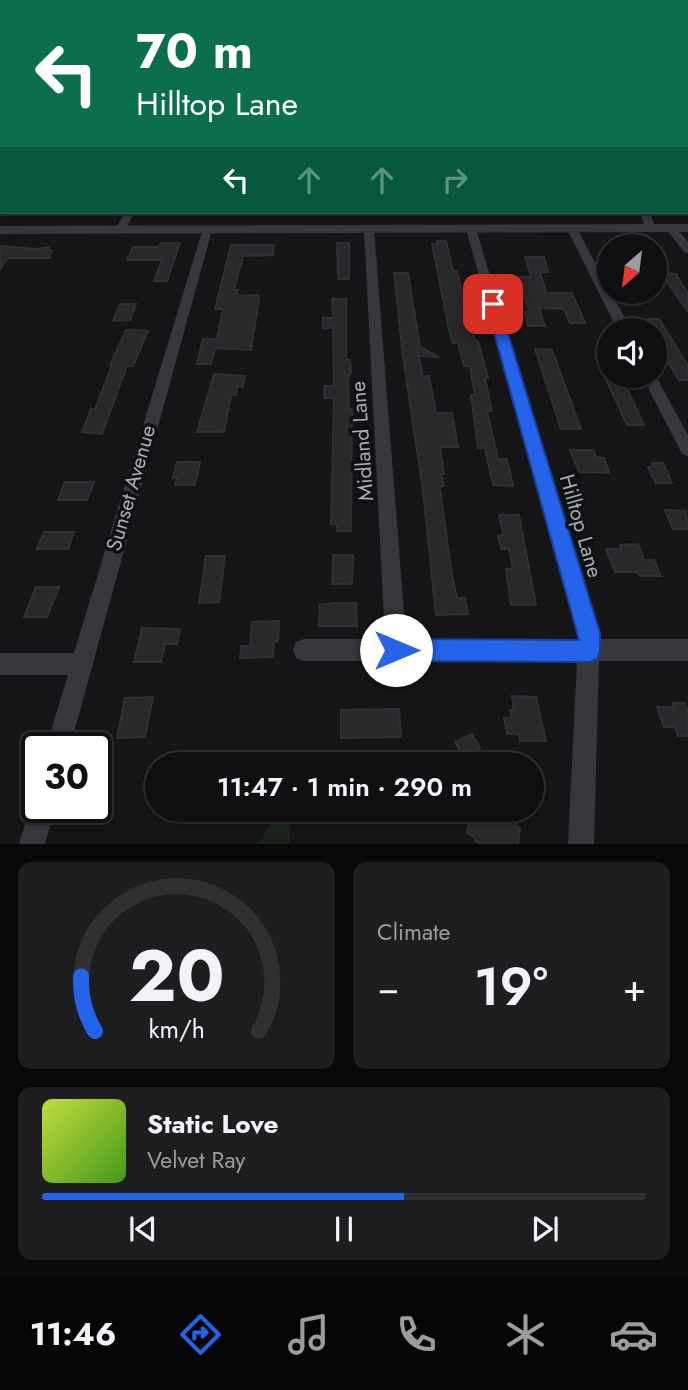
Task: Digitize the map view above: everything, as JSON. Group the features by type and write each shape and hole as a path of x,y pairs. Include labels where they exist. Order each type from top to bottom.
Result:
{"street":[{"path":"120,230 129,214"},
{"path":"646,214 650,228"},
{"path":"671,228 688,250"},
{"path":"0,230 688,228"},
{"name":"Midland Lane","path":"369,229 396,650"},
{"name":"Hilltop Lane","path":"471,229 589,633 580,844"},
{"path":"572,229 618,318"},
{"name":"Sunset Avenue","path":"62,732 206,230"},
{"path":"655,388 688,450"},
{"path":"304,650 688,650"},
{"path":"0,664 81,664"},
{"path":"32,844 38,823"}],"shaded area":[{"path":"272,822 290,822 290,844 258,844"}],"building":[{"path":"437,241 446,241 453,271 457,271 463,296 466,296 473,318 469,319 488,378 485,378 492,411 487,411 498,459 507,459 513,486 493,485 485,448 478,448 471,395 475,395 470,366 464,366 458,342 453,343 450,335 432,244 437,244"},
{"path":"161,243 180,243 167,281 154,281 162,260 127,260 133,247 159,247"},
{"path":"337,243 349,243 349,279 338,279"},
{"path":"231,245 274,245 273,255 243,256 234,290 238,290 237,296 258,295 251,350 215,348 211,364 197,364 203,339 217,339 223,309 215,309"},
{"path":"0,246 35,249 49,247 47,250 51,250 50,258 8,258 0,269"},
{"path":"525,257 544,257 548,272 540,272 546,293 572,293 585,323 570,323 564,309 539,308 545,326 528,326 525,312 529,312 518,277 531,277"},
{"path":"394,273 408,273 420,347 439,357 419,356 423,377 429,376 436,413 452,413 458,447 440,447 444,486 440,486 440,490 457,598 465,598 468,614 436,615 423,491"},
{"path":"667,273 676,274 688,294 688,312 667,282"},
{"path":"332,299 346,299 346,360 350,360 349,409 352,409 351,531 337,531 337,525 331,524 334,398 324,398 324,386 334,386 333,328 323,328 323,318 333,318"},
{"path":"120,304 136,304 130,320 113,321"},
{"path":"126,330 148,331 133,366 127,366 102,434 82,432 91,409 95,409 110,365"},
{"path":"667,332 688,366 688,380 679,380 667,360"},
{"path":"535,349 552,350 581,429 561,429"},
{"path":"214,374 245,376 243,387 237,386 236,395 231,395 224,432 197,432"},
{"path":"610,388 627,388 644,425 627,425"},
{"path":"570,450 593,450 596,457 604,458 609,473 579,472"},
{"path":"177,462 200,462 195,485 175,485 177,477 173,478"},
{"path":"652,463 663,463 672,483 656,483 648,467 654,467"},
{"path":"65,482 94,482 87,500 58,500"},
{"path":"665,510 686,511 688,529 673,529"},
{"path":"499,515 519,515 536,605 511,605 506,569 513,569 509,549 501,549 498,536 503,535"},
{"path":"44,532 74,532 68,549 37,549"},
{"path":"638,544 644,560 654,560 661,576 615,572 606,549 621,549 620,545"},
{"path":"333,555 353,555 352,584 332,584"},
{"path":"206,556 225,556 219,602 199,603"},
{"path":"36,587 59,587 47,617 24,617"},
{"path":"356,603 357,626 319,626 320,605"},
{"path":"279,621 278,641 274,642 273,657 240,658 241,646 250,646 252,622"},
{"path":"142,628 180,629 177,644 165,644 161,662 134,662"},
{"path":"512,696 536,697 546,741 520,741 519,734 507,734 504,718 512,718"},
{"path":"153,697 145,737 117,738 125,698"},
{"path":"673,703 685,703 688,711 688,736 678,736 675,727 664,727 657,707 674,707"},
{"path":"399,709 401,737 341,738 341,710"},
{"path":"472,734 480,748 472,752 460,752 455,742"},
{"path":"469,822 516,822 516,826 520,828 518,844 482,844 467,833"}],"route":[{"path":"396,650 589,651 589,633 493,304"}]}
